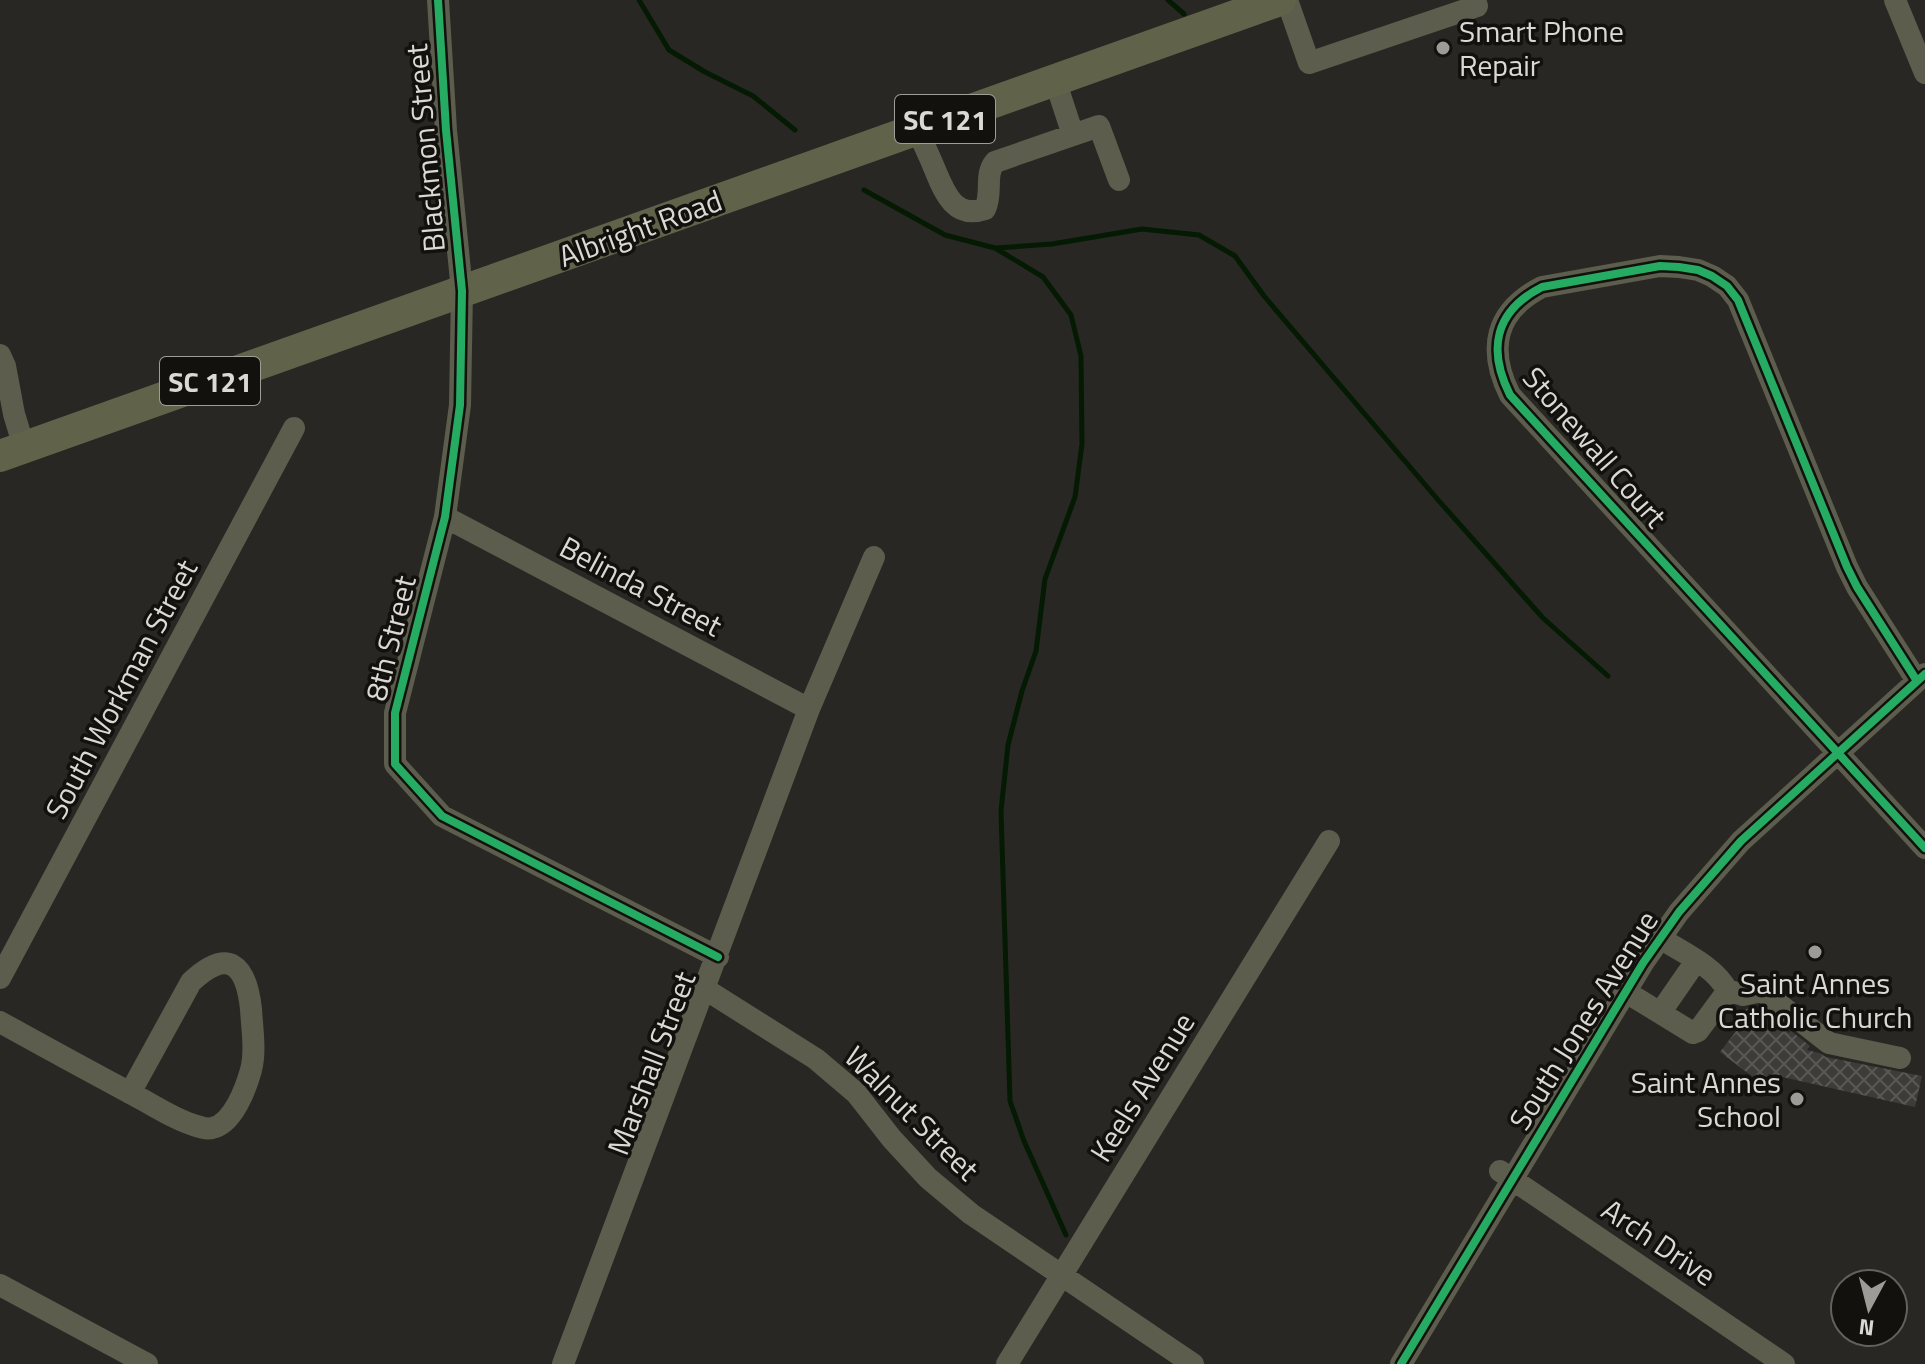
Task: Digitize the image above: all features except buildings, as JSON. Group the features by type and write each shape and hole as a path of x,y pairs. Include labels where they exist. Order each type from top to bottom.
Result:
{"highway":[{"name":"Albright Road","path":"12,452 1280,0"}],"street":[{"name":"Blackmon Street","path":"438,0 446,130 462,291"},
{"path":"1287,0 1309,63 1477,6 1475,0"},
{"path":"1895,0 1925,73"},
{"path":"1055,80 1073,135"},
{"path":"917,129 945,193 959,208 975,212 985,209 989,202 990,168 995,162 1099,126 1119,180"},
{"name":"Stonewall Court","path":"1921,678 1857,587 1847,567 1738,300 1727,286 1698,270 1660,266 1542,287 1511,308 1499,336 1498,349 1499,368 1510,395 1925,848"},
{"name":"8th Street","path":"462,291 460,405 445,517 395,713 395,764 442,816 718,957"},
{"path":"0,355 14,414 12,452"},
{"name":"South Workman Street","path":"0,978 294,428"},
{"name":"Belinda Street","path":"445,517 809,709"},
{"name":"Marshall Street","path":"563,1364 809,709 874,557"},
{"name":"South Jones Avenue","path":"1401,1364 1507,1175 1679,912 1741,841 1921,678"},
{"name":"Keels Avenue","path":"1007,1364 1329,841"},
{"path":"1660,938 1722,981 1727,990 1743,995 1762,991 1829,1043 1900,1058"},
{"path":"1660,1013 1696,961"},
{"path":"0,1022 130,1093 176,1117 200,1128 211,1128 230,1117 251,1070 252,1019 247,985 235,966 220,962 214,964 191,982 130,1093"},
{"name":"Walnut Street","path":"705,989 816,1059 856,1093 928,1178 971,1214 1193,1364"},
{"path":"1626,992 1693,1033 1698,1031 1727,990"},
{"name":"Arch Drive","path":"1507,1175 1784,1364"},
{"path":"0,1285 147,1364"}],"waterway":[{"path":"639,0 669,50 753,96 795,130"},
{"path":"1168,0 1184,14"},
{"path":"864,190 945,235 995,248 1043,277 1071,315 1081,356 1082,444 1075,497 1045,579 1036,651 1008,745 1001,811 1010,1101 1024,1141 1066,1235"},
{"path":"996,248 1052,244 1142,229 1199,235 1235,256 1264,296 1439,501 1543,618 1608,676"}],"cycle path":[{"path":"438,0 446,130 462,291 460,405 445,517 395,713 395,764 442,816 718,957"},
{"path":"1917,681 1847,567 1738,300 1727,286 1698,270 1660,266 1542,287 1514,308 1505,320 1498,347 1499,362 1510,395 1925,848"},
{"path":"1401,1364 1643,963 1679,912 1741,841 1925,674"}],"place":[{"name":"Smart Phone Repair","path":"1443,48"},
{"name":"Saint Annes Catholic Church","path":"1815,952"},
{"name":"Saint Annes School","path":"1797,1099"}]}
